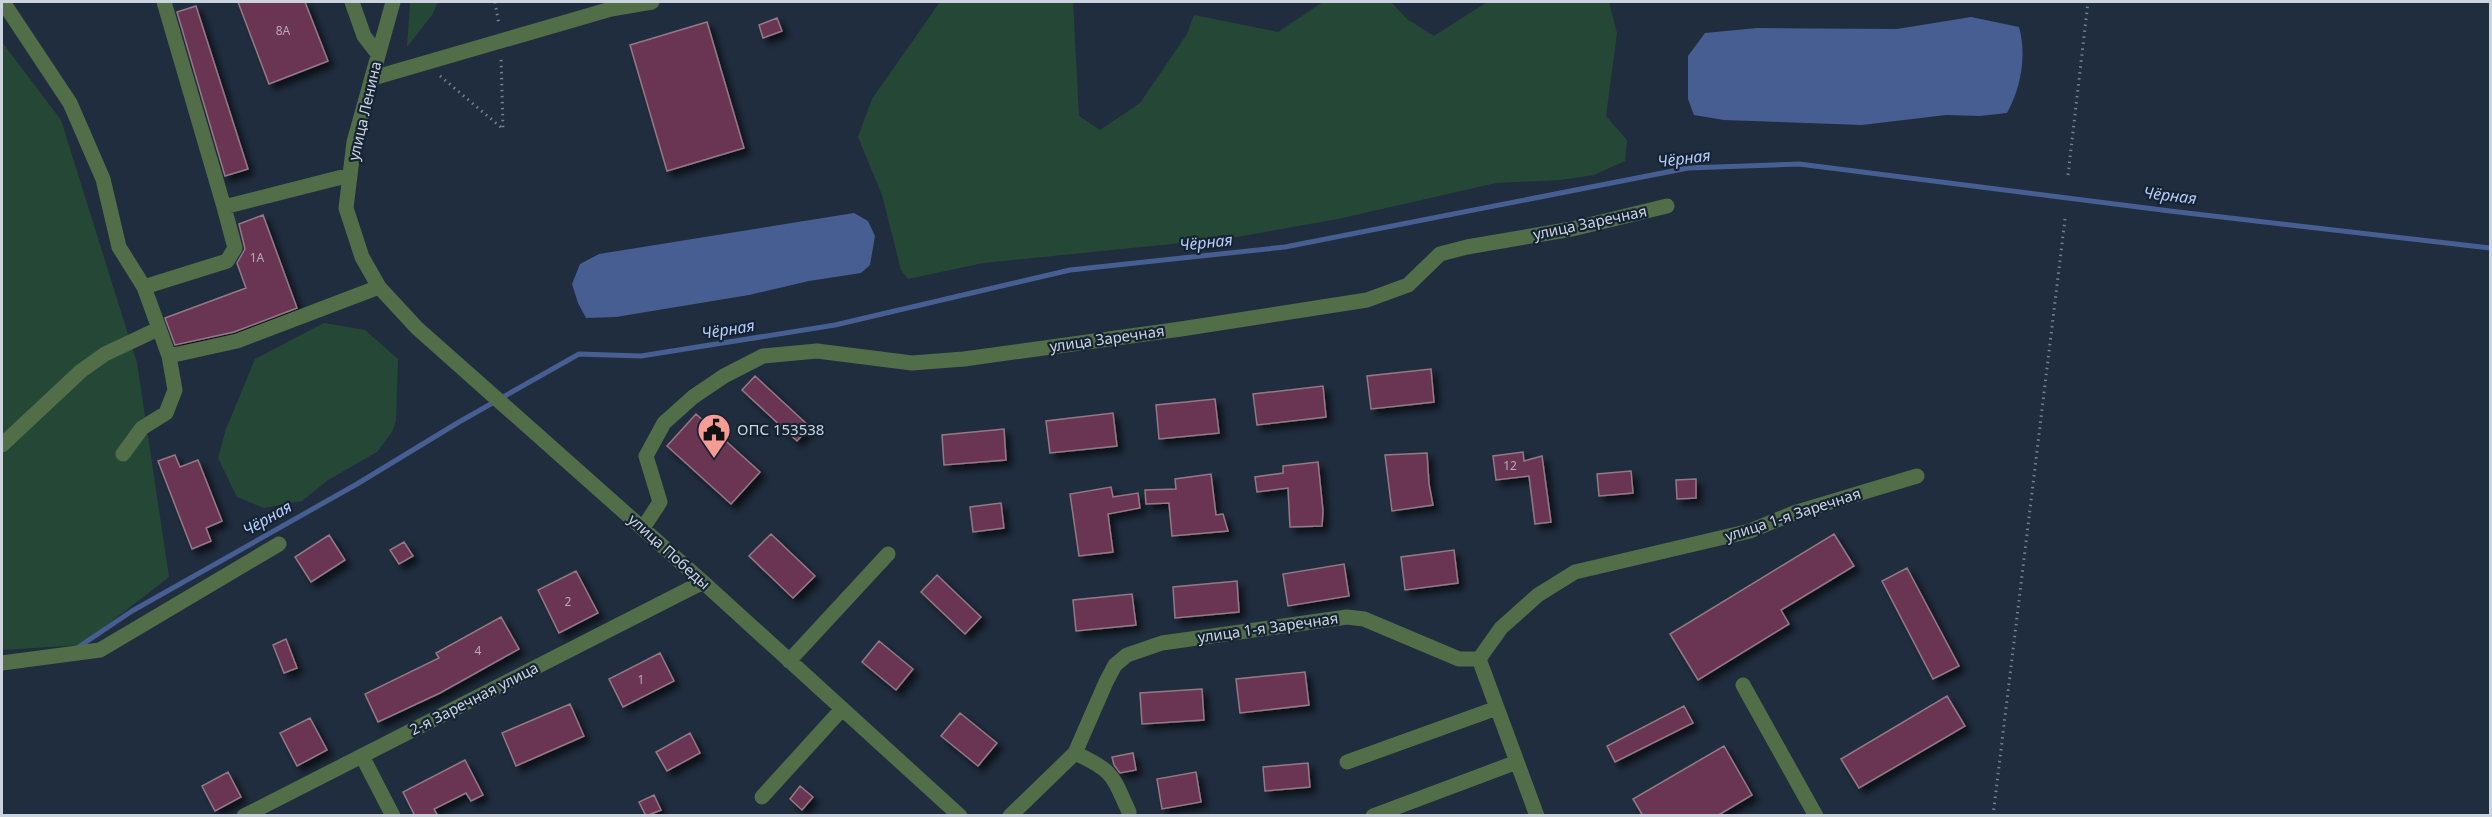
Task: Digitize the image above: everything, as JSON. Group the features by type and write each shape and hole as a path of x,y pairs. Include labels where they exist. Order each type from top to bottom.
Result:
{"street":[{"path":"3,2 70,103 104,179 119,247 144,287 169,357 175,390 166,412 142,428 123,454"},
{"path":"144,287 226,261 235,248 164,2"},
{"path":"352,2 364,36 378,54"},
{"name":"улица Ленина","path":"379,287 362,257 346,208 354,142 393,2"},
{"path":"373,78 611,9 652,2"},
{"path":"224,207 350,175"},
{"name":"улица Заречная","path":"643,528 660,502 646,456 664,423 693,397 724,376 763,356 817,351 912,363 964,359 1367,300 1408,285 1440,254 1467,247 1572,229 1667,206"},
{"path":"169,357 237,341 379,287"},
{"name":"улица Победы","path":"379,287 417,328 643,528 960,816"},
{"path":"2,443 81,371 105,354 158,329"},
{"name":"улица 1-я Заречная","path":"1011,816 1075,753 1116,665 1127,655 1162,643 1347,617 1364,619 1459,659 1479,659 1501,628 1538,595 1575,572 1750,531 1794,513 1917,476"},
{"path":"2,663 100,650 279,544"},
{"path":"789,661 888,554"},
{"name":"2-я Заречная улица","path":"244,816 703,582"},
{"path":"1479,659 1537,816"},
{"path":"1743,685 1816,816"},
{"path":"1347,762 1497,708"},
{"path":"762,797 842,709"},
{"path":"1075,753 1099,764 1112,774 1129,812"},
{"path":"362,756 393,816"},
{"path":"1373,816 1517,762"}],"path":[{"path":"425,63 503,129 501,41 495,2"},
{"path":"2068,175 2088,2"},
{"path":"1993,816 2065,219"}],"green space":[{"path":"410,2 438,2 432,15 407,47"},
{"path":"940,2 1073,2 1079,116 1100,130 1140,103 1187,34 1194,15 1278,32 1323,2 1391,2 1407,19 1434,36 1487,2 1609,2 1617,33 1606,116 1627,140 1625,161 1594,175 1560,180 1496,183 1338,219 1231,238 983,263 908,279 901,270 882,195 858,137 872,99"},
{"path":"2,42 61,120 137,363 169,577 81,645 2,650"},
{"path":"324,323 365,330 398,359 396,420 392,432 377,452 328,480 302,501 264,508 237,497 218,458 226,429 255,359"}],"water":[{"path":"1971,17 2019,27 2022,49 2021,71 2016,93 2007,113 1980,116 1946,115 1862,125 1724,120 1694,115 1688,99 1688,56 1705,33 1757,28 1897,29"},
{"path":"854,213 868,221 875,236 870,265 861,273 809,281 749,295 616,317 586,318 572,284 580,264 599,254"}],"building":[{"path":"238,2 305,2 328,61 269,84"},
{"path":"196,6 248,169 225,176 177,12"},
{"path":"777,18 782,31 763,38 759,25"},
{"path":"707,22 744,148 667,171 630,45"},
{"path":"263,215 297,308 234,332 175,345 165,318 246,288 237,263 245,249 239,224"},
{"path":"1431,369 1434,402 1371,409 1367,376"},
{"path":"755,376 810,427 797,441 742,390"},
{"path":"1323,386 1326,417 1257,425 1253,394"},
{"path":"1215,399 1219,433 1159,439 1156,405"},
{"path":"1113,413 1117,446 1050,453 1046,421"},
{"name":"ОПС 153538","path":"696,414 760,472 731,504 667,446"},
{"path":"1004,429 1006,460 944,465 942,435"},
{"path":"1523,452 1524,461 1542,456 1551,522 1535,524 1529,476 1496,480 1493,456"},
{"path":"1427,453 1433,505 1392,511 1385,455"},
{"path":"175,455 180,467 198,460 222,521 206,528 211,541 192,549 158,461"},
{"path":"1318,462 1323,511 1322,526 1290,527 1288,488 1257,492 1255,477 1283,473 1283,466"},
{"path":"1631,471 1633,493 1599,496 1597,474"},
{"path":"1211,474 1216,515 1223,514 1228,531 1172,536 1169,503 1146,504 1145,490 1176,489 1175,479"},
{"path":"1696,479 1696,498 1677,499 1676,480"},
{"path":"1111,487 1113,497 1138,493 1140,508 1108,514 1113,552 1079,556 1070,494"},
{"path":"1001,503 1004,528 973,532 970,507"},
{"path":"771,534 815,576 793,598 749,556"},
{"path":"1834,534 1854,566 1781,610 1789,624 1698,680 1670,634"},
{"path":"329,535 345,560 311,582 295,557"},
{"path":"404,542 413,556 399,564 390,550"},
{"path":"1454,550 1458,583 1405,590 1401,557"},
{"path":"1344,564 1349,596 1288,606 1283,574"},
{"path":"1907,568 1959,666 1933,679 1882,581"},
{"path":"576,571 598,613 559,633 538,590"},
{"path":"937,575 981,617 965,634 921,592"},
{"path":"1237,581 1239,612 1175,618 1173,587"},
{"path":"1132,594 1136,625 1076,631 1073,600"},
{"path":"501,617 519,649 440,693 378,722 365,694 439,658 436,653"},
{"path":"286,639 297,668 284,673 273,645"},
{"path":"879,641 913,669 896,690 862,662"},
{"path":"660,653 674,681 623,707 609,679"},
{"path":"1305,672 1309,705 1240,713 1236,679"},
{"path":"1202,689 1204,720 1142,724 1140,693"},
{"path":"1947,696 1965,726 1859,788 1841,759"},
{"path":"570,704 584,736 516,766 502,733"},
{"path":"1684,706 1693,723 1615,762 1607,746"},
{"path":"960,713 997,743 978,766 941,736"},
{"path":"310,718 327,750 297,766 280,733"},
{"path":"690,733 700,753 667,771 656,752"},
{"path":"1724,746 1752,795 1717,816 1643,816 1633,799"},
{"path":"1133,753 1136,770 1120,773 1112,757"},
{"path":"465,760 483,795 471,801 466,793 434,809 438,816 415,816 403,792"},
{"path":"1308,763 1310,787 1265,791 1263,767"},
{"path":"228,772 241,797 215,811 202,786"},
{"path":"1196,772 1201,802 1162,809 1157,779"},
{"path":"800,786 813,797 802,810 790,799"},
{"path":"654,795 661,810 646,816 639,802"}],"waterway":[{"name":"Чёрная","path":"77,648 132,611 357,484 459,422 579,354 641,356 835,325 1070,270 1285,247 1688,168 1799,164 2170,211 2490,248"}],"place":[{"name":"ОПС 153538","path":"714,459"}]}
